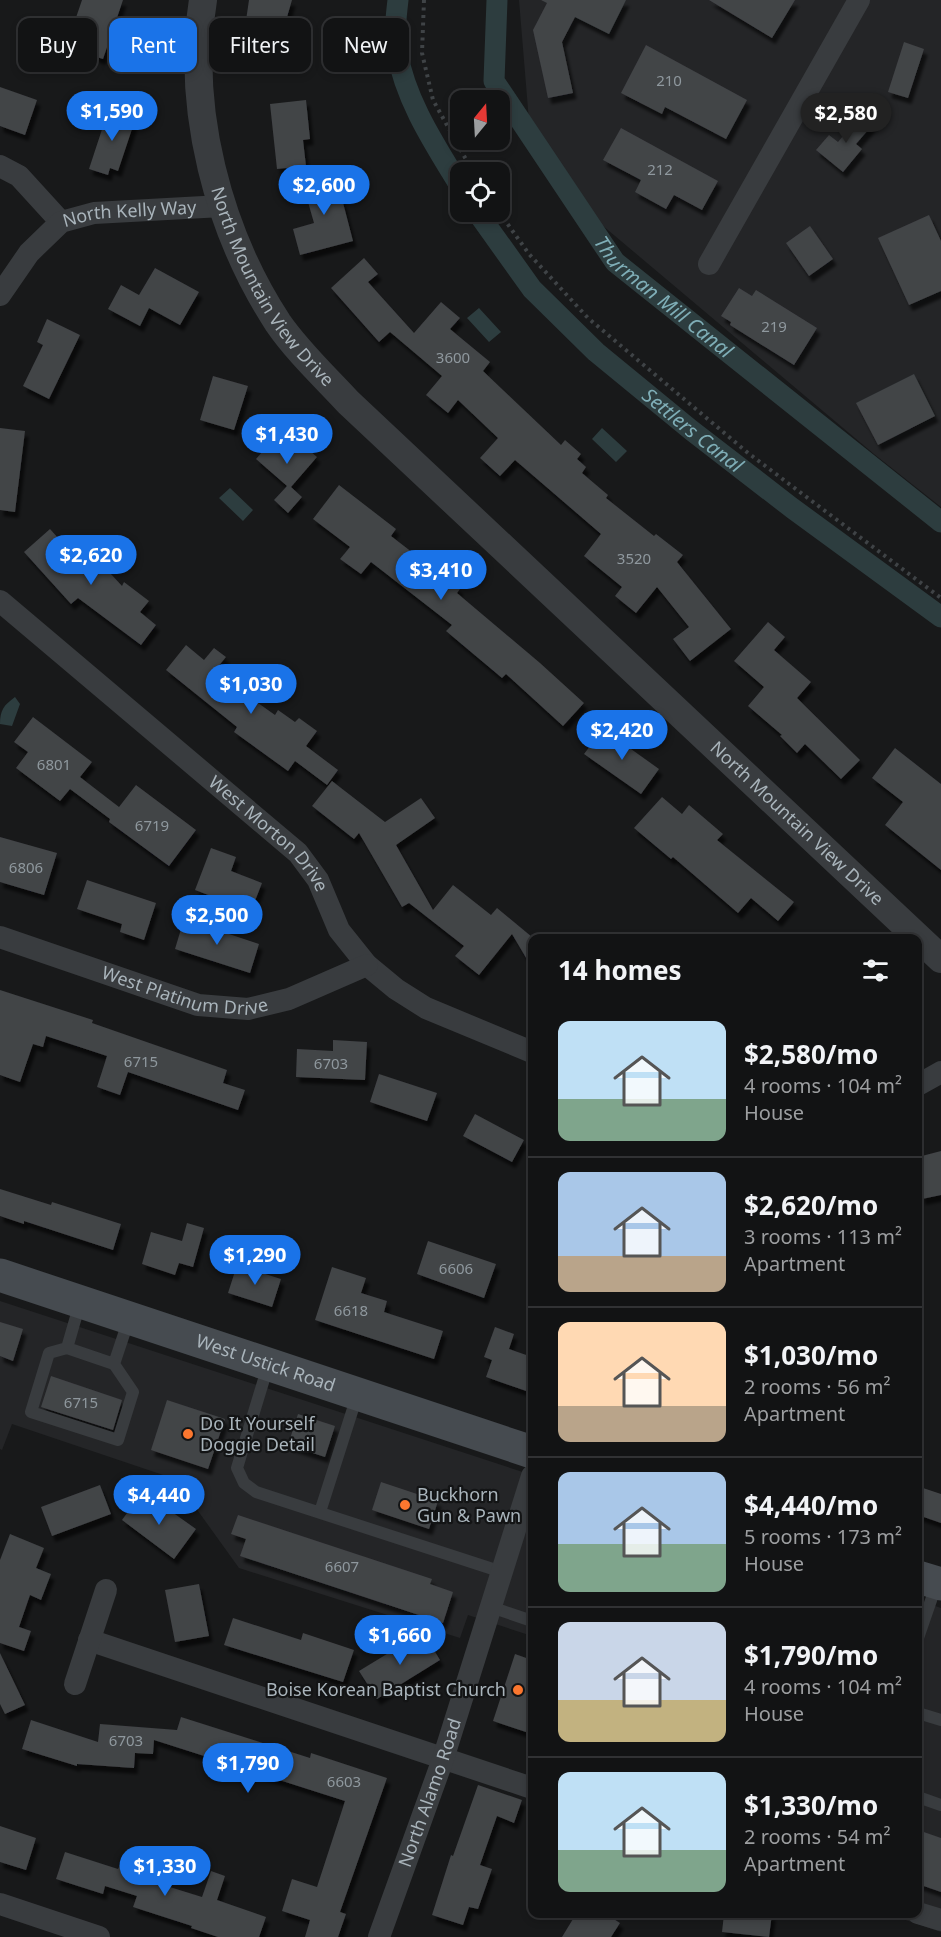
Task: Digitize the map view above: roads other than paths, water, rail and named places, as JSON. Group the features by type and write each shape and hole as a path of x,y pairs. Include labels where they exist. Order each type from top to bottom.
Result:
{"main road":[{"name":"West Ustick Road","path":"0,1275 528,1451"}],"street":[{"name":"North Mountain View Drive","path":"203,0 199,29 200,87 211,166 222,206 242,256 279,323 300,351 348,402 914,934"},
{"path":"709,264 859,0"},
{"path":"0,166 19,176 61,222"},
{"name":"North Kelly Way","path":"0,295 29,253 61,222 94,213 222,206"},
{"name":"West Morton Drive","path":"0,601 298,853 318,880 339,930 367,965 396,989 426,1008 528,1050"},
{"name":"West Platinum Drive","path":"0,937 198,1005 228,1008 248,1009 289,999 367,965"},
{"name":"North Mountain View Drive","path":"922,941 941,959"},
{"path":"922,1083 941,1072"},
{"name":"North Alamo Road","path":"379,1937 443,1759 528,1489"},
{"path":"75,1684 106,1590"},
{"path":"89,1640 528,1787"},
{"path":"0,1904 63,1931 99,1937"},
{"path":"922,1914 941,1920"}],"lane":[{"path":"67,1348 80,1302"},
{"path":"114,1364 130,1319"},
{"path":"67,1348 114,1364 133,1392 118,1440 31,1412 49,1353 67,1348"},
{"path":"268,1365 237,1468 244,1483 256,1492 502,1572"},
{"path":"320,1512 357,1394"},
{"path":"922,1622 932,1581"},
{"path":"491,1607 528,1620"},
{"path":"922,1714 941,1720"},
{"path":"922,1798 941,1805"}],"waterway":[{"name":"Settlers Canal","path":"398,0 396,45 401,69 422,122 450,169"},
{"name":"Thurman Mill Canal","path":"497,0 494,81 615,262 941,522"},
{"name":"Settlers Canal","path":"484,222 532,289 596,352 691,430 792,508 941,617"}],"place":[{"name":"Do It Yourself Doggie Detail","path":"188,1434"},
{"name":"Buckhorn Gun & Pawn","path":"405,1505"},
{"name":"Boise Korean Baptist Church","path":"518,1690"}]}
